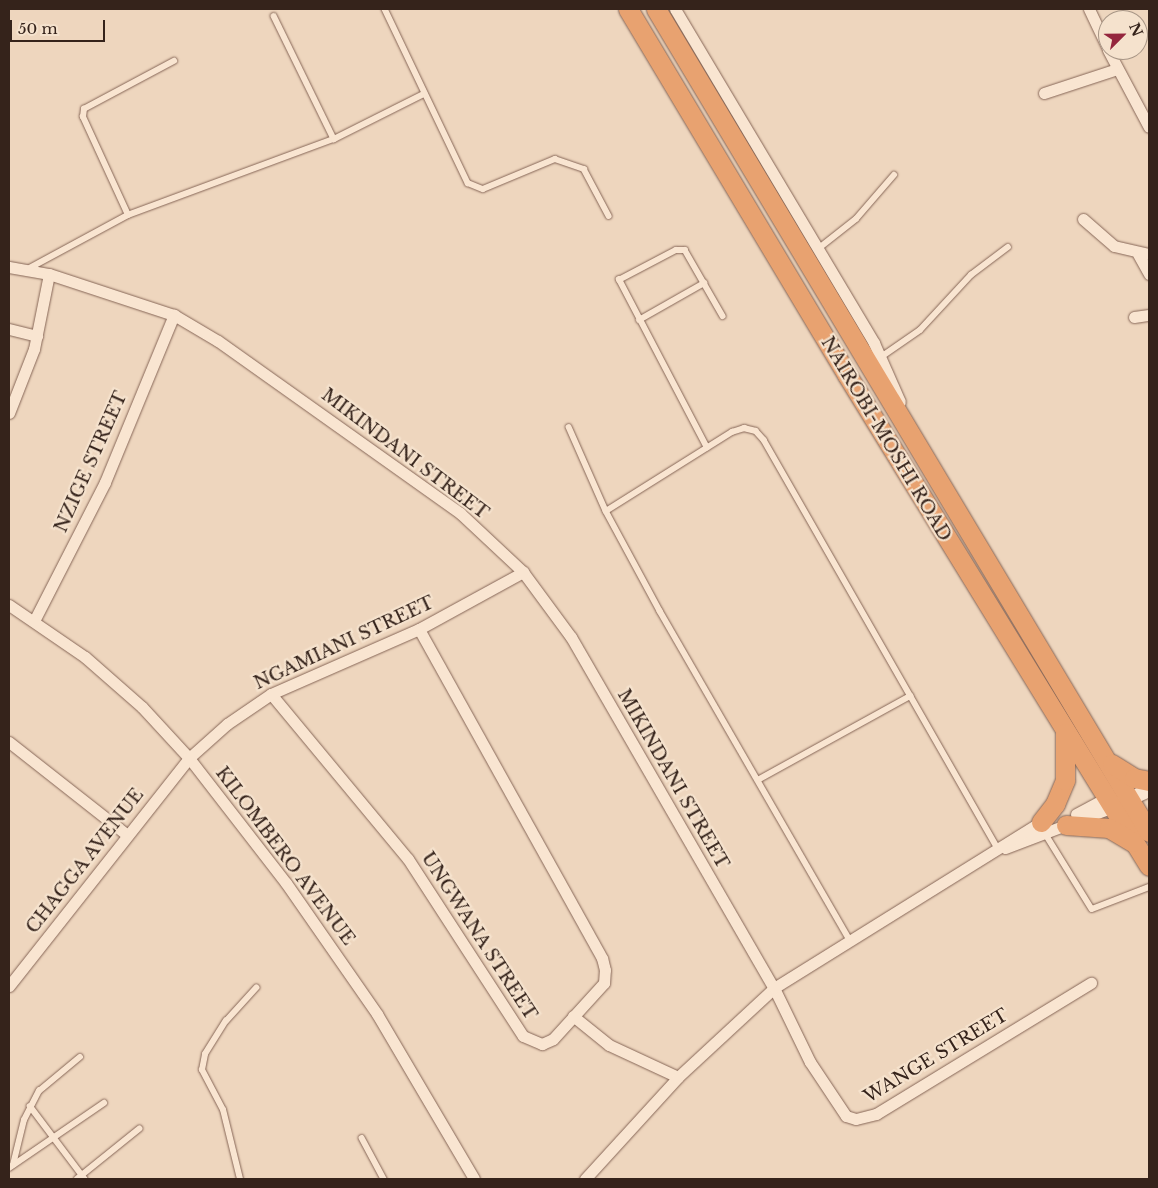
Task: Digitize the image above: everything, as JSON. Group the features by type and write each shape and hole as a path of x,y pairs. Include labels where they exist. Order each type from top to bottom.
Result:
{"highway":[{"name":"NAIROBI-MOSHI ROAD","path":"628,9 847,375 1149,866"},
{"name":"NAIROBI-MOSHI ROAD","path":"656,9 1148,826"},
{"path":"1043,828 1065,780 1065,730"},
{"path":"1109,762 1134,778 1149,781"},
{"path":"1066,825 1109,828 1120,832 1137,847"}],"street":[{"path":"675,9 881,357 914,436"},
{"path":"1089,9 1098,28"},
{"path":"1113,60 1149,127"},
{"path":"1044,92 1117,69"},
{"path":"1083,219 1114,246 1144,254 1149,274"},
{"name":"MIKINDANI STREET","path":"9,267 49,274 174,315 218,341 460,513 523,572 570,637 774,988"},
{"path":"9,413 27,374 37,336 49,274"},
{"name":"NZIGE STREET","path":"34,621 105,482 174,315"},
{"path":"1134,317 1149,315"},
{"path":"9,329 37,336"},
{"name":"NGAMIANI STREET","path":"189,758 227,724 271,694 419,629 523,572"},
{"name":"KILOMBERO AVENUE","path":"9,605 92,663 142,707 189,758 286,883 372,1006 474,1179"},
{"name":"UNGWANA STREET","path":"271,694 408,858 523,1036 542,1044 553,1040 604,983 606,970 602,958 419,629"},
{"path":"10,747 126,834"},
{"name":"CHAGGA AVENUE","path":"9,986 126,834 189,758"},
{"path":"999,850 1030,839 1149,785"},
{"path":"1128,794 1149,790"},
{"path":"585,1179 678,1077 774,988 849,939 999,850 1043,828 1066,825 1110,802"},
{"path":"1030,839 1043,828"},
{"name":"WANGE STREET","path":"774,988 802,1047 838,1108 846,1116 856,1119 876,1114 1091,983"},
{"path":"573,1016 609,1045 678,1077"}],"lane":[{"path":"385,9 468,183 483,189 555,159 584,169 609,216"},
{"path":"274,16 334,139"},
{"path":"128,215 83,117 84,109 174,61"},
{"path":"26,270 128,215 334,139 424,94"},
{"path":"818,249 861,214 894,175"},
{"path":"881,357 920,330 971,275 1008,247"},
{"path":"708,448 619,280 676,250 685,250 723,316"},
{"path":"639,320 704,283"},
{"path":"568,427 606,511 849,939"},
{"path":"606,511 744,428 756,431 764,440 999,850"},
{"path":"758,780 910,696"},
{"path":"1043,828 1092,909 1149,887"},
{"path":"240,1179 223,1110 202,1070 205,1054 226,1021 256,988"},
{"path":"11,1167 30,1106 39,1091 80,1057"},
{"path":"11,1167 104,1103"},
{"path":"30,1106 81,1178 139,1129"},
{"path":"362,1138 384,1179"}]}
